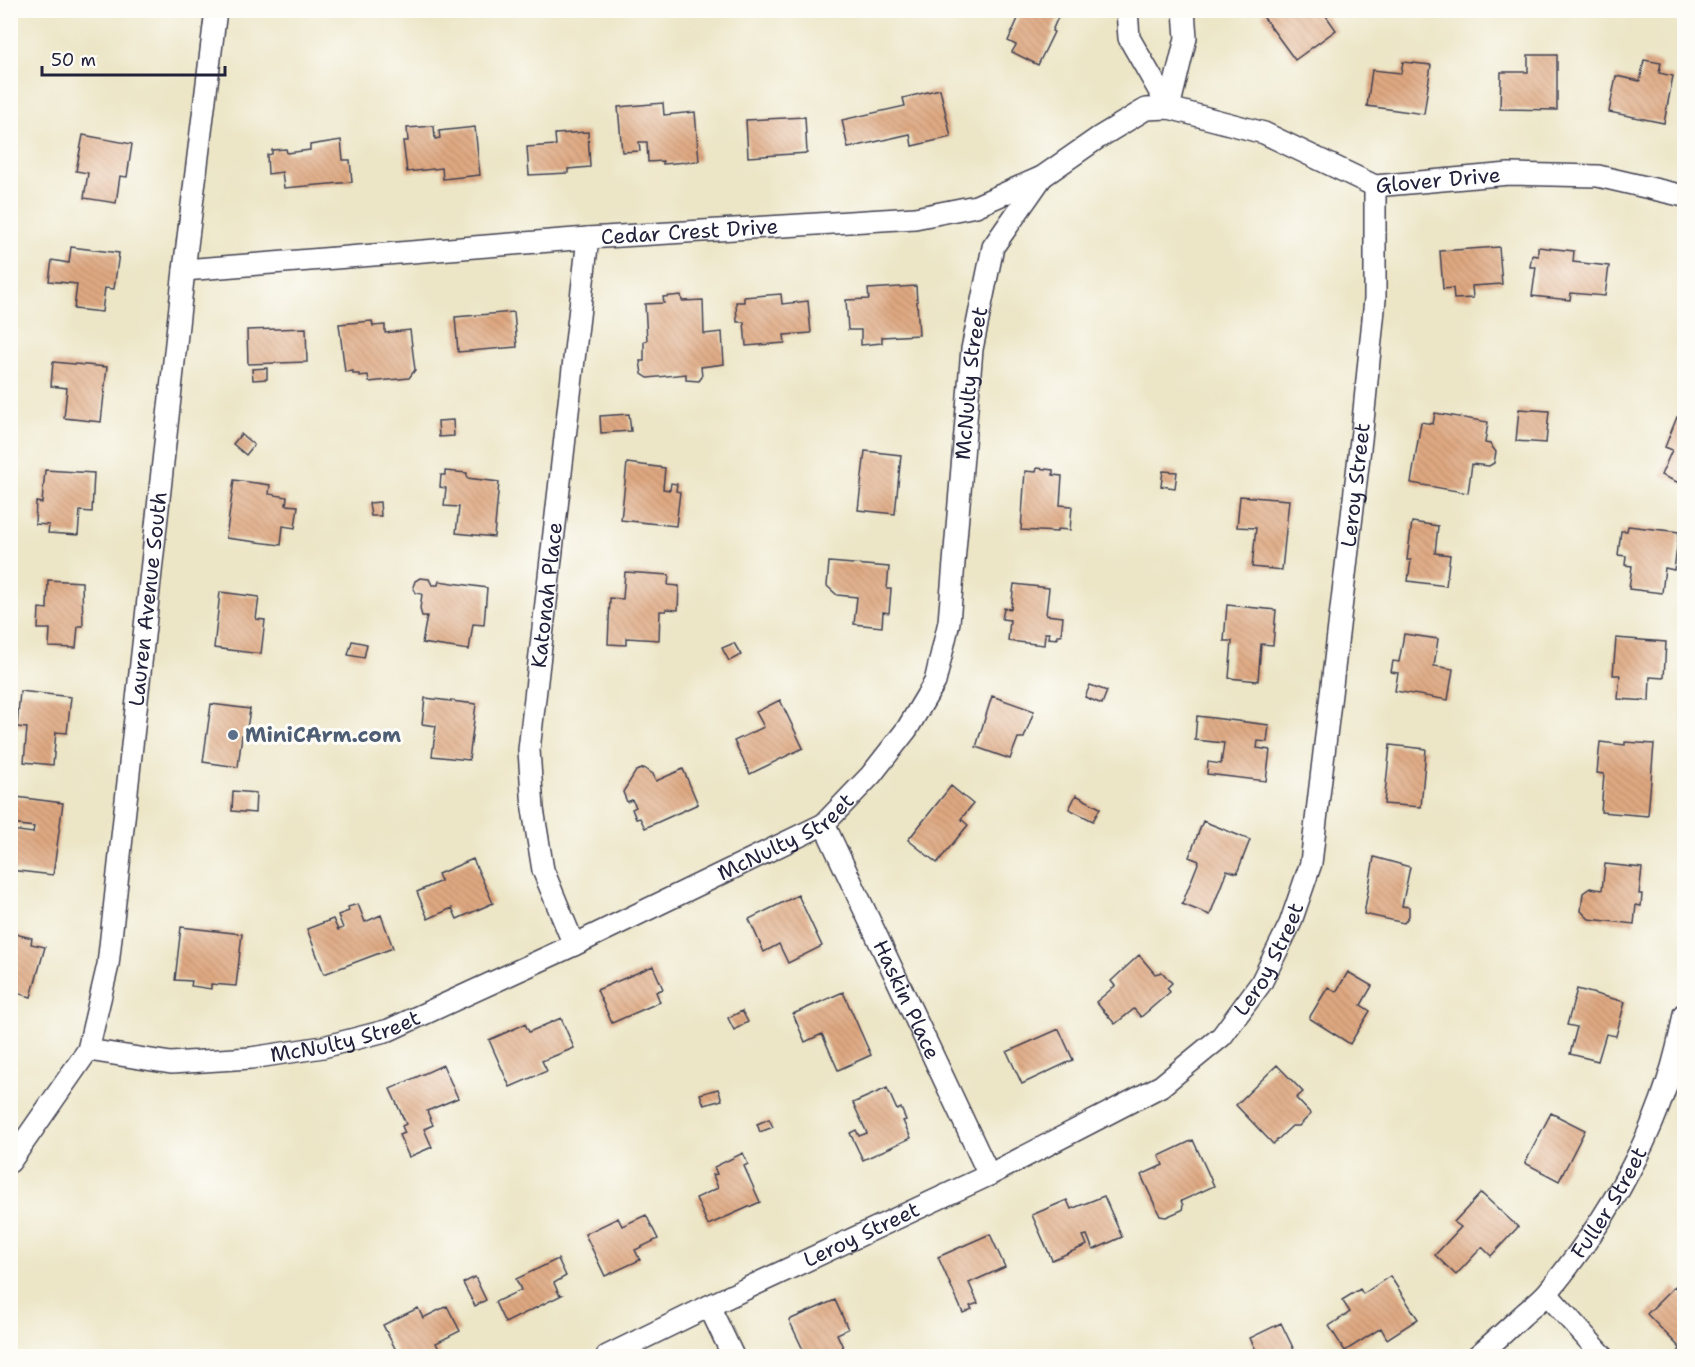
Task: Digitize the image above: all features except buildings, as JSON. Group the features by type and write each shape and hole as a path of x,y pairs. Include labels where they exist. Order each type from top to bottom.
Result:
{"street":[{"name":"Lauren Avenue South","path":"10,1162 88,1050 108,965 184,270 216,10"},
{"path":"1127,10 1129,38 1169,108"},
{"path":"1169,108 1186,38 1184,10"},
{"name":"Cedar Crest Drive","path":"184,270 588,238 915,218 976,206 1042,177 1098,138 1146,109 1169,108"},
{"name":"Glover Drive","path":"1169,108 1264,133 1375,186 1509,174 1598,176 1684,196"},
{"name":"McNulty Street","path":"88,1050 171,1063 251,1058 323,1047 390,1030 574,945 824,824 871,775 907,729 935,682 949,622 972,349 993,247 1042,177"},
{"name":"Leroy Street","path":"607,1356 989,1175 1161,1086 1222,1036 1261,983 1290,924 1311,862 1375,299 1375,186"},
{"name":"Katonah Place","path":"574,945 543,870 533,809 529,750 588,238"},
{"name":"Haskin Place","path":"824,824 989,1175"},
{"name":"Fuller Street","path":"1477,1356 1546,1294 1595,1228 1633,1166 1658,1111 1680,1040 1684,1014"},
{"path":"1546,1294 1603,1356"},
{"path":"709,1306 733,1356"}],"place":[{"name":"MiniCArm.com","path":"233,735"}]}
